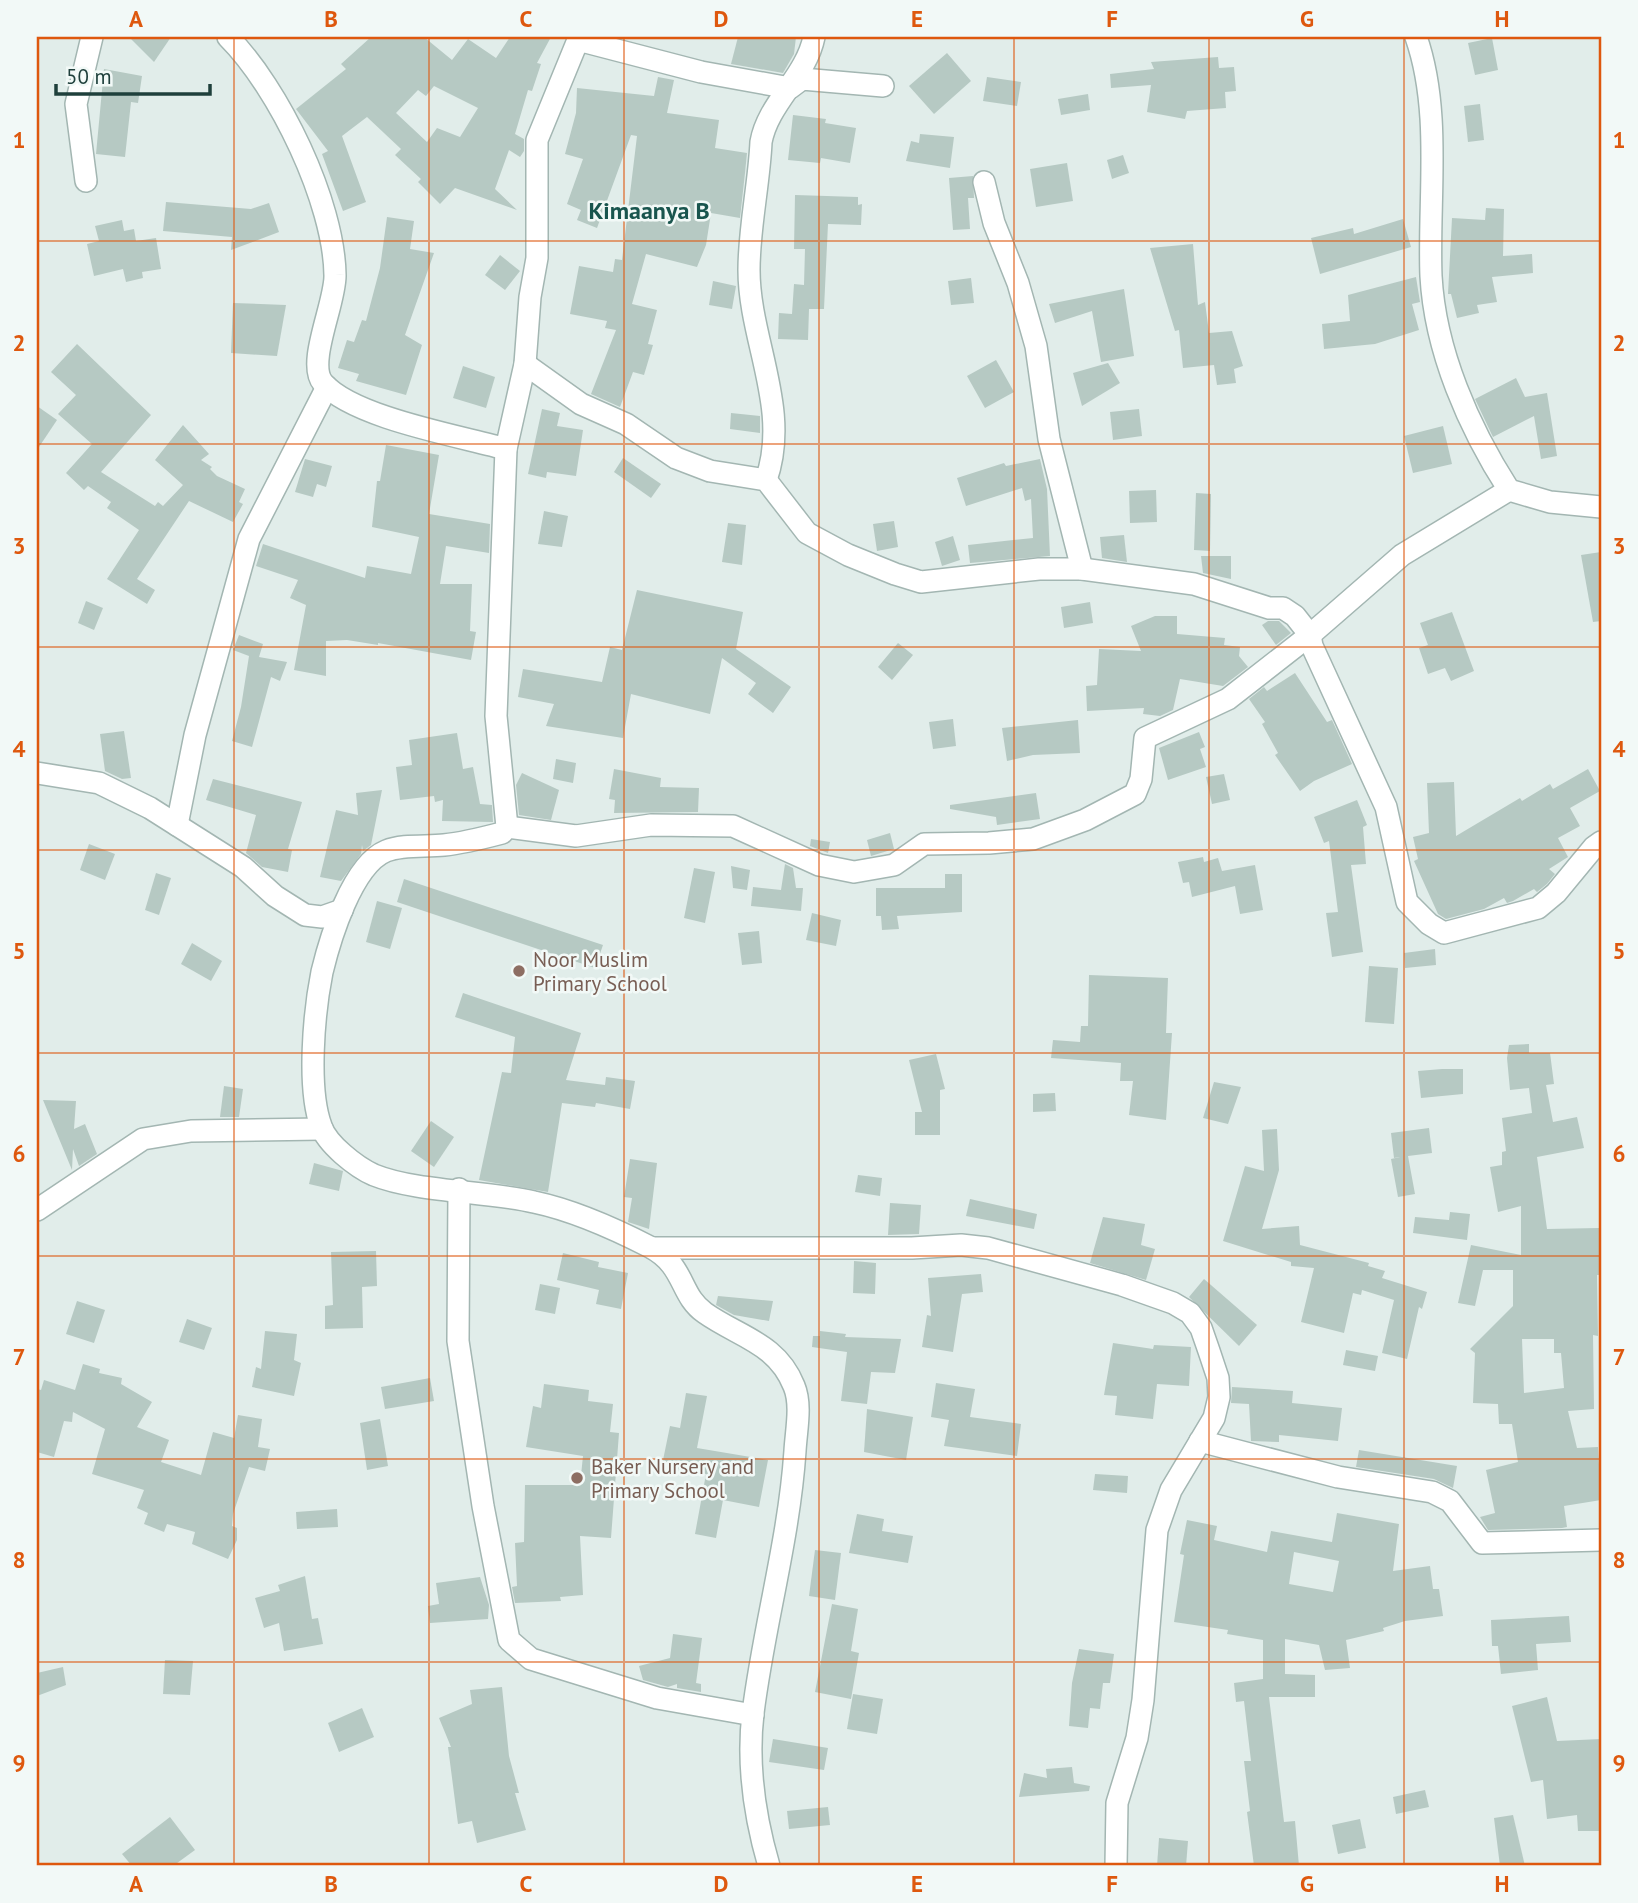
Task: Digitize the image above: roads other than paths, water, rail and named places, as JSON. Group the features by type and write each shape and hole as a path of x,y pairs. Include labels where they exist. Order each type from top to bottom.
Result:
{"street":[{"path":"86,181 76,104 92,37"},
{"path":"228,37 283,114 294,134 330,237 335,278 317,362 320,380 335,394 367,408 419,427 506,449"},
{"path":"766,480 773,443 773,401 756,324 749,270 763,130 765,121 790,88 811,52 814,37"},
{"path":"1416,37 1432,134 1432,279 1436,312 1445,350 1461,395 1481,444 1509,490 1550,502 1601,507"},
{"path":"769,1866 760,1835 754,1788 753,1715 790,1505 797,1395 789,1375 772,1352 696,1306 676,1268 653,1248 546,1205 373,1174 329,1140 321,1129 314,1068 318,1000 328,944 342,910 368,864 383,853 467,842 502,833 507,827 496,716 506,449 525,364 530,297 537,258 537,140 577,38 701,72 790,88 802,79 883,86"},
{"path":"984,182 998,234 1021,292 1036,346 1049,439 1082,569"},
{"path":"525,364 581,404 626,424 676,458 710,471 766,480 807,533 869,565 908,578 921,582 1038,569 1082,569 1194,584 1269,608 1283,608 1295,616 1310,635 1312,646 1386,807 1407,902 1429,924 1444,933 1538,908 1556,893 1601,842"},
{"path":"177,825 195,735 249,539 327,387"},
{"path":"507,827 576,836 651,825 733,826 819,866 854,872 894,865 924,844 989,844 1033,839 1085,820 1135,794 1141,779 1144,738 1228,699 1310,635 1402,555 1509,490"},
{"path":"37,773 99,783 177,825 243,867 275,896 305,915 322,917 342,910"},
{"path":"37,1210 143,1139 191,1131 321,1129"},
{"path":"458,1189 458,1340 485,1519 509,1640 531,1659 657,1698 753,1715"},
{"path":"653,1248 912,1248 961,1245 988,1248 1173,1303 1190,1314 1201,1328 1218,1378 1219,1397 1213,1418 1171,1490 1157,1530 1143,1700 1137,1738 1117,1803 1116,1866"},
{"path":"1200,1441 1338,1477 1432,1492 1450,1501 1482,1543 1601,1540"}],"place":[{"name":"Noor Muslim Primary School","path":"519,971"},
{"name":"Baker Nursery and Primary School","path":"577,1478"}],"district":[{"name":"Kimaanya B","path":"649,210"}]}
